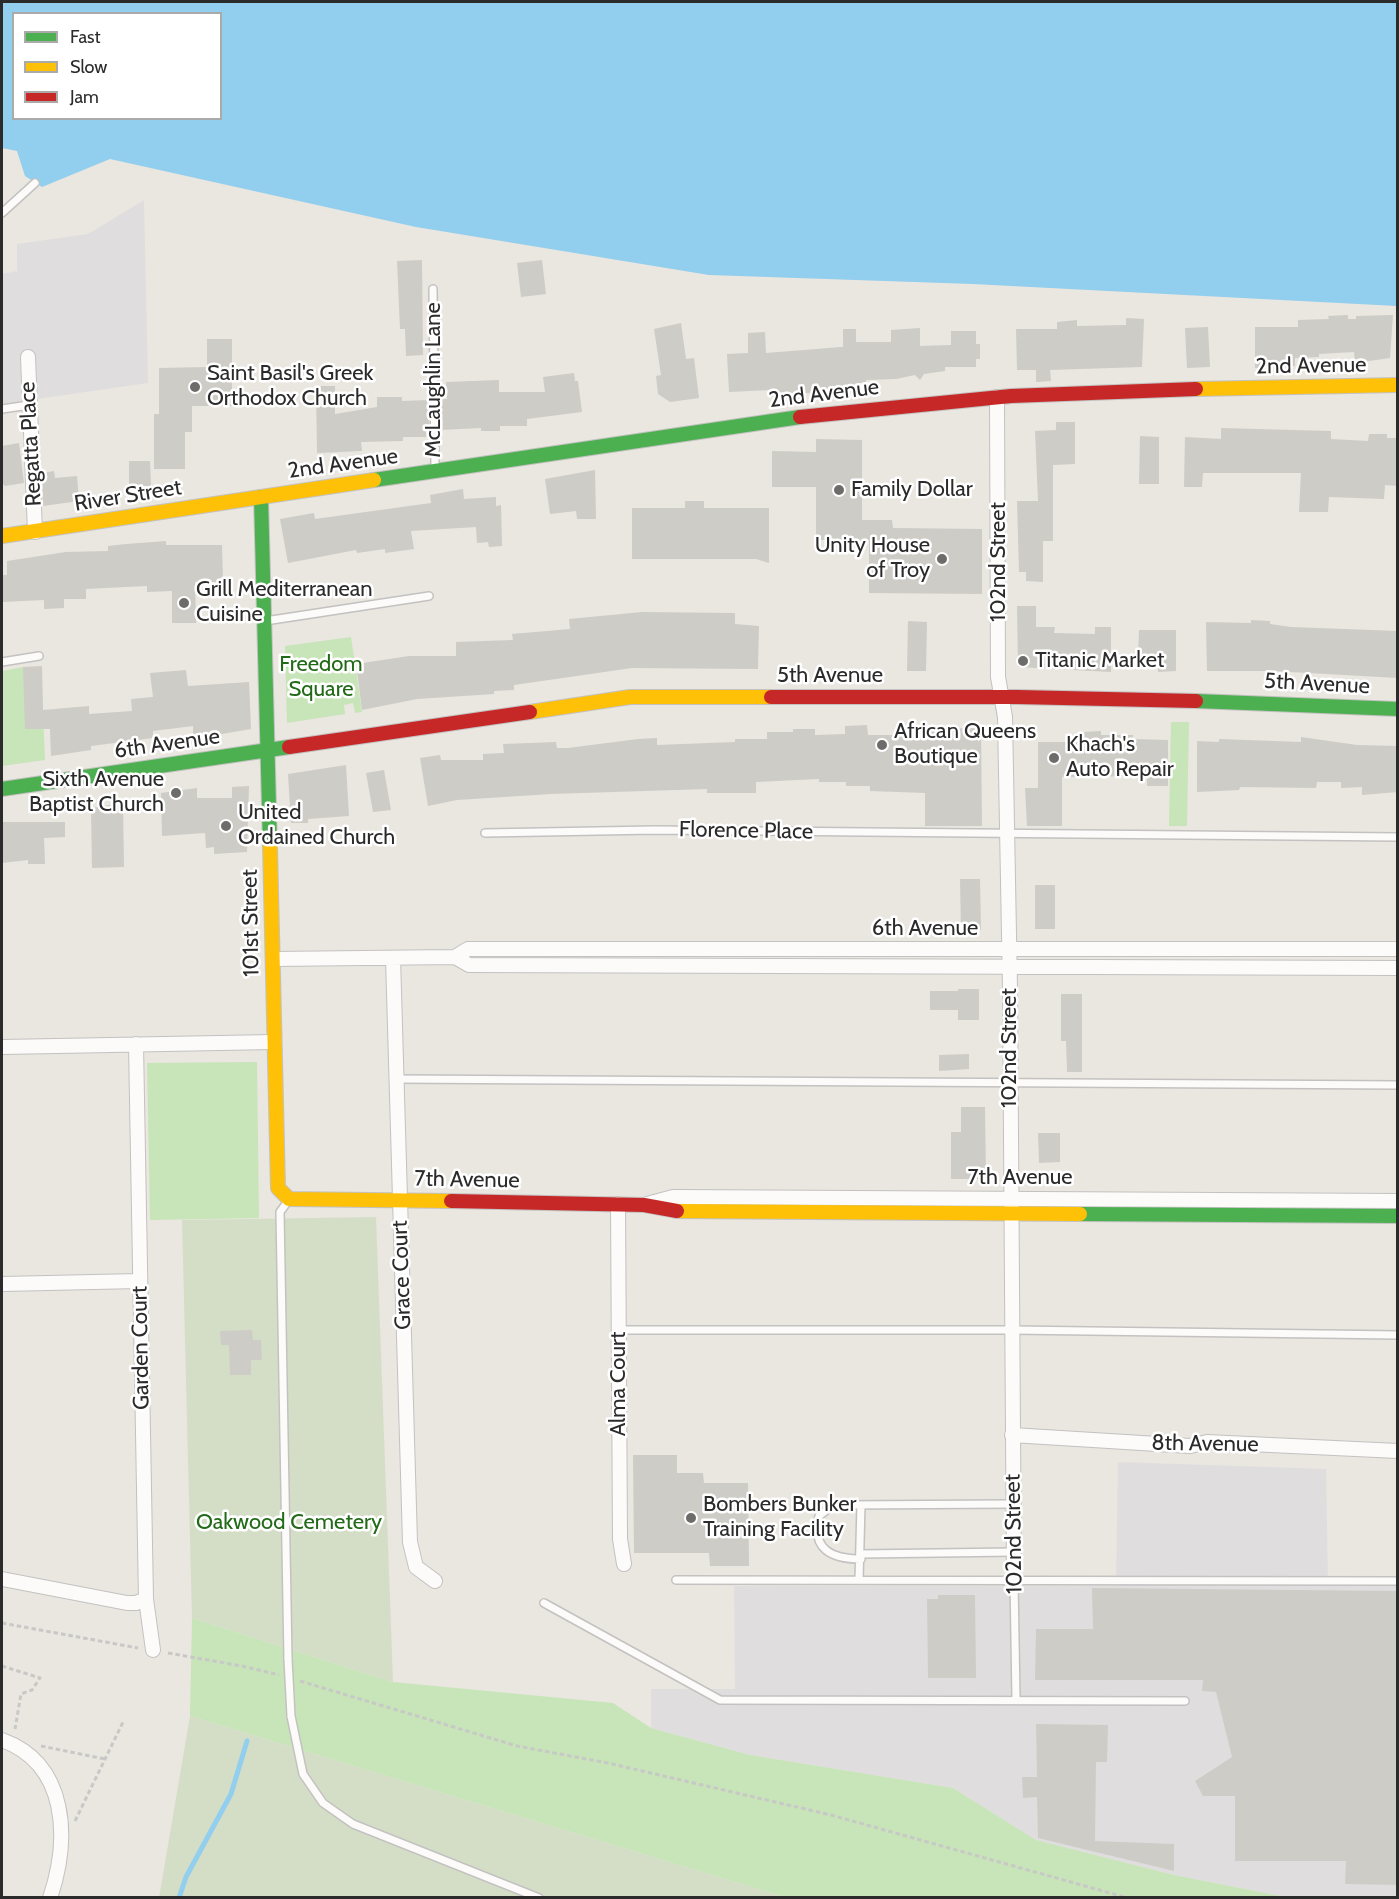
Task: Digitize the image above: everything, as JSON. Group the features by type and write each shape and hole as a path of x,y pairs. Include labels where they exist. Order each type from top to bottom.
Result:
{"street":[{"name":"Regatta Place","path":"27,357 35,532"},
{"name":"2nd Avenue","path":"261,497 548,452 795,418 997,397 1193,388 1398,385"},
{"name":"102nd Street","path":"997,397 998,677 1005,717 1010,950 1014,1580"},
{"name":"River Street","path":"2,536 261,497"},
{"name":"101st Street","path":"261,497 278,1188 289,1199"},
{"name":"5th Avenue","path":"267,750 630,697 1002,696 1262,702 1398,709"},
{"name":"6th Avenue","path":"2,789 267,750"},
{"name":"6th Avenue","path":"455,957 468,949 1398,949"},
{"name":"6th Avenue","path":"273,960 455,957 469,965 1398,968"},
{"name":"Grace Court","path":"393,958 410,1542 416,1567 435,1581"},
{"path":"2,1047 274,1042"},
{"name":"Garden Court","path":"136,1044 146,1599 153,1650"},
{"name":"7th Avenue","path":"644,1205 673,1197 1011,1199 1398,1216"},
{"name":"7th Avenue","path":"289,1199 618,1204 644,1205 674,1211 1011,1215 1398,1201"},
{"name":"Alma Court","path":"618,1204 620,1539 624,1564"},
{"path":"2,1284 139,1281"},
{"name":"8th Avenue","path":"1012,1434 1190,1446 1207,1442 1398,1451"},
{"path":"2,1579 127,1603 136,1604 146,1599"},
{"path":"6,1742 20,1747 40,1765 55,1788 60,1816 59,1839 55,1883 50,1898"}],"lane":[{"path":"2,213 35,183"},
{"name":"McLaughlin Lane","path":"434,290 435,471"},
{"path":"2,409 29,405"},
{"path":"264,621 429,596"},
{"path":"2,662 39,656"},
{"name":"Florence Place","path":"485,833 654,830 1398,837"},
{"path":"1262,949 1263,967"},
{"path":"396,1079 1398,1085"},
{"path":"289,1199 280,1212 288,1659 291,1716 303,1774 323,1803 353,1824 539,1898"},
{"path":"618,1330 1012,1330 1398,1335"},
{"path":"1013,1504 861,1505 829,1508 819,1516 816,1529 819,1541 826,1551 848,1559 1014,1552"},
{"path":"859,1580 861,1505"},
{"path":"676,1580 1398,1581"},
{"name":"102nd Street","path":"1014,1580 1016,1699"},
{"path":"543,1603 720,1700 1185,1701"}],"path":[{"path":"2,1623 242,1666 285,1677"},
{"path":"2,1666 40,1678 32,1690 21,1694 15,1727 6,1742"},
{"path":"296,1680 517,1746 608,1763 831,1815 1128,1898"},
{"path":"74,1822 124,1720"},
{"path":"15,1727 24,1733"},
{"path":"32,1740 41,1746 105,1759"}],"shaded area":[{"path":"144,200 148,383 2,404 2,274 17,271 17,244 88,234"},
{"path":"1118,1462 1326,1469 1328,1585 1397,1586 1397,1897 1286,1897 1174,1875 1036,1840 953,1788 750,1755 651,1728 651,1689 735,1689 734,1586 1116,1586"}],"green space":[{"name":"Freedom Square","path":"351,637 362,712 355,713 353,703 344,705 345,714 287,723 285,646"},
{"path":"23,667 42,688 45,760 2,766 2,671"},
{"path":"1171,722 1189,722 1187,826 1169,826"},
{"path":"257,1062 259,1218 150,1220 147,1063"},
{"name":"Oakwood Cemetery","path":"376,1217 393,1682 192,1618 182,1220"},
{"path":"192,1618 393,1682 613,1703 651,1728 750,1755 953,1788 1036,1840 1174,1875 1286,1897 784,1897 190,1716"},
{"path":"190,1716 784,1897 159,1898"}],"water":[{"path":"2,2 1397,2 1397,306 973,284 709,275 416,227 110,159 42,187 25,176 17,151 2,148"}],"building":[{"path":"422,260 423,355 406,356 405,329 400,329 397,261"},
{"path":"542,260 546,294 521,297 517,263"},
{"path":"1348,315 1348,319 1356,319 1356,316 1393,315 1390,358 1355,363 1354,352 1319,354 1319,357 1295,358 1295,366 1255,368 1255,327 1298,327 1298,320 1329,319 1328,316"},
{"path":"1126,318 1144,319 1142,367 1050,370 1051,381 1036,382 1036,370 1017,370 1016,329 1057,329 1057,322 1077,320 1077,326 1126,325"},
{"path":"681,323 686,359 694,358 699,398 670,402 658,394 656,376 661,375 654,329"},
{"path":"1208,327 1210,367 1187,368 1185,328"},
{"path":"920,328 920,346 951,345 951,331 976,331 976,344 980,344 980,359 976,359 976,367 945,367 945,371 924,374 920,380 915,375 896,379 866,380 866,382 841,388 816,389 816,393 787,393 788,396 770,397 770,390 729,392 727,354 748,353 748,333 765,332 766,353 843,347 843,329 856,329 856,342 891,342 891,330"},
{"name":"Saint Basil's Greek Orthodox Church","path":"207,339 232,339 232,406 192,406 192,432 185,432 185,469 154,469 154,414 159,414 159,368 207,367"},
{"path":"574,373 575,381 578,381 582,412 527,419 527,426 500,426 500,431 481,431 481,428 440,430 440,399 447,399 446,382 499,380 499,392 545,392 543,377"},
{"path":"316,386 335,386 335,414 377,407 377,397 402,397 402,401 429,400 429,431 426,431 426,437 403,437 403,441 361,442 362,451 317,453"},
{"path":"1056,422 1075,422 1075,464 1053,465 1053,541 1043,541 1043,582 1026,581 1026,572 1019,572 1017,501 1038,501 1035,431 1056,430"},
{"path":"1221,428 1331,431 1331,439 1368,441 1369,434 1387,434 1387,438 1398,438 1398,486 1385,485 1384,499 1329,497 1328,512 1299,512 1301,473 1203,473 1202,487 1184,487 1185,437 1221,439"},
{"path":"1140,436 1159,437 1159,484 1139,484"},
{"path":"816,439 862,440 862,520 892,520 893,528 982,529 982,594 869,593 869,540 816,540 816,487 772,487 772,451 816,452"},
{"path":"19,443 24,483 5,486 2,483 2,446"},
{"path":"129,461 150,461 151,486 129,487"},
{"path":"595,470 596,519 577,519 576,511 550,514 545,479"},
{"path":"54,471 55,478 77,476 79,501 43,506 42,473"},
{"path":"463,489 464,499 496,497 496,506 501,505 502,546 489,547 488,542 477,543 476,527 411,531 414,549 385,553 385,549 357,553 356,550 288,563 280,519 314,513 315,519 431,503 430,495"},
{"path":"685,501 704,501 704,508 769,508 769,563 756,559 632,559 632,508 685,508"},
{"path":"166,541 166,545 222,545 223,582 195,582 196,623 172,623 172,591 147,592 147,586 86,589 86,599 64,599 64,608 44,609 44,600 2,602 2,575 7,575 7,561 66,552 108,551 108,546"},
{"path":"1017,606 1036,606 1036,627 1055,627 1054,633 1095,634 1095,627 1111,627 1111,672 1018,667"},
{"path":"642,612 735,613 735,624 759,626 758,669 632,668 514,685 514,690 494,691 494,694 417,699 362,710 356,664 409,656 456,656 456,642 513,640 512,634 570,629 569,619"},
{"path":"1251,620 1270,621 1270,624 1291,627 1398,631 1398,678 1272,671 1207,671 1206,622 1251,623"},
{"path":"908,621 927,622 926,671 907,671"},
{"path":"1139,630 1176,630 1176,671 1158,672 1158,659 1138,659"},
{"path":"42,666 43,710 89,706 89,714 132,711 131,699 153,697 150,673 186,670 188,686 249,682 251,729 193,739 193,726 153,731 153,738 91,746 91,750 51,756 50,729 25,729 23,667"},
{"path":"867,725 868,735 901,735 901,729 981,728 982,826 925,826 925,793 870,791 870,786 846,786 846,782 819,782 819,779 756,782 756,793 707,793 707,789 551,794 457,800 428,806 420,758 440,755 441,760 483,760 483,754 504,753 503,744 556,742 557,748 568,748 657,738 657,745 735,742 735,739 767,739 767,732 793,732 793,729 815,729 815,735 845,734 845,726"},
{"path":"1101,731 1101,735 1133,735 1133,739 1168,740 1168,786 1147,786 1147,776 1062,777 1062,826 1027,826 1025,788 1038,788 1038,742 1083,742 1083,732"},
{"path":"1301,737 1357,745 1398,746 1398,792 1362,795 1362,787 1341,788 1341,782 1317,782 1316,788 1240,787 1239,790 1197,792 1197,741 1219,742 1219,739 1301,742"},
{"path":"346,765 349,816 308,819 308,823 291,823 288,774"},
{"path":"384,770 391,810 373,812 366,773"},
{"path":"249,786 247,852 214,854 214,847 206,848 205,833 162,836 161,793 197,788 197,798 232,798 232,787"},
{"path":"123,803 124,867 92,868 91,808"},
{"path":"2,822 65,822 65,837 44,838 45,864 28,864 28,860 2,863"},
{"path":"960,879 980,879 981,930 961,930"},
{"path":"1035,885 1055,885 1055,929 1035,929"},
{"path":"958,989 979,989 979,1020 958,1020 958,1010 930,1010 930,991 958,991"},
{"path":"1061,994 1082,994 1082,1072 1067,1072 1066,1041 1061,1041"},
{"path":"969,1054 969,1069 939,1071 939,1055"},
{"path":"961,1107 985,1107 986,1179 951,1179 951,1132 961,1132"},
{"path":"1038,1133 1060,1133 1060,1162 1039,1163"},
{"path":"252,1330 253,1340 261,1340 262,1360 251,1360 251,1375 230,1375 229,1345 221,1345 220,1331"},
{"name":"Bombers Bunker Training Facility","path":"633,1455 677,1455 677,1473 703,1473 704,1483 748,1483 749,1566 710,1566 709,1553 634,1553"},
{"path":"1092,1588 1398,1591 1398,1885 1345,1884 1346,1861 1235,1861 1235,1796 1203,1796 1195,1781 1232,1757 1216,1692 1202,1691 1203,1680 1035,1680 1036,1629 1093,1629"},
{"path":"938,1595 975,1595 976,1678 928,1678 927,1599 938,1599"},
{"path":"1036,1724 1108,1725 1107,1762 1096,1762 1095,1841 1174,1844 1174,1871 1038,1838 1037,1797 1023,1798 1022,1777 1037,1777"}],"waterway":[{"path":"179,1898 186,1877 231,1794 247,1741"}],"traffic: fast":[{"path":"374,480 800,417"},
{"path":"261,497 270,847"},
{"path":"1196,701 1398,709"},
{"path":"2,789 289,747"},
{"path":"1080,1214 1398,1216"}],"traffic: slow":[{"path":"1196,389 1398,385"},
{"path":"2,536 374,480"},
{"path":"530,712 630,697 771,697"},
{"path":"270,847 278,1188 289,1199 451,1201"},
{"path":"677,1211 1080,1214"}],"traffic: jam":[{"path":"800,417 1011,396 1196,389"},
{"path":"771,697 1017,697 1196,701"},
{"path":"289,747 530,712"},
{"path":"451,1201 644,1205 677,1211"}],"place":[{"name":"Saint Basil's Greek Orthodox Church","path":"195,387"},
{"name":"Family Dollar","path":"839,490"},
{"name":"Unity House of Troy","path":"942,559"},
{"name":"Grill Mediterranean Cuisine","path":"184,603"},
{"name":"Titanic Market","path":"1023,661"},
{"name":"African Queens Boutique","path":"882,745"},
{"name":"Khach's Auto Repair","path":"1054,758"},
{"name":"Sixth Avenue Baptist Church","path":"176,793"},
{"name":"United Ordained Church","path":"226,826"},
{"name":"Bombers Bunker Training Facility","path":"691,1518"}]}
